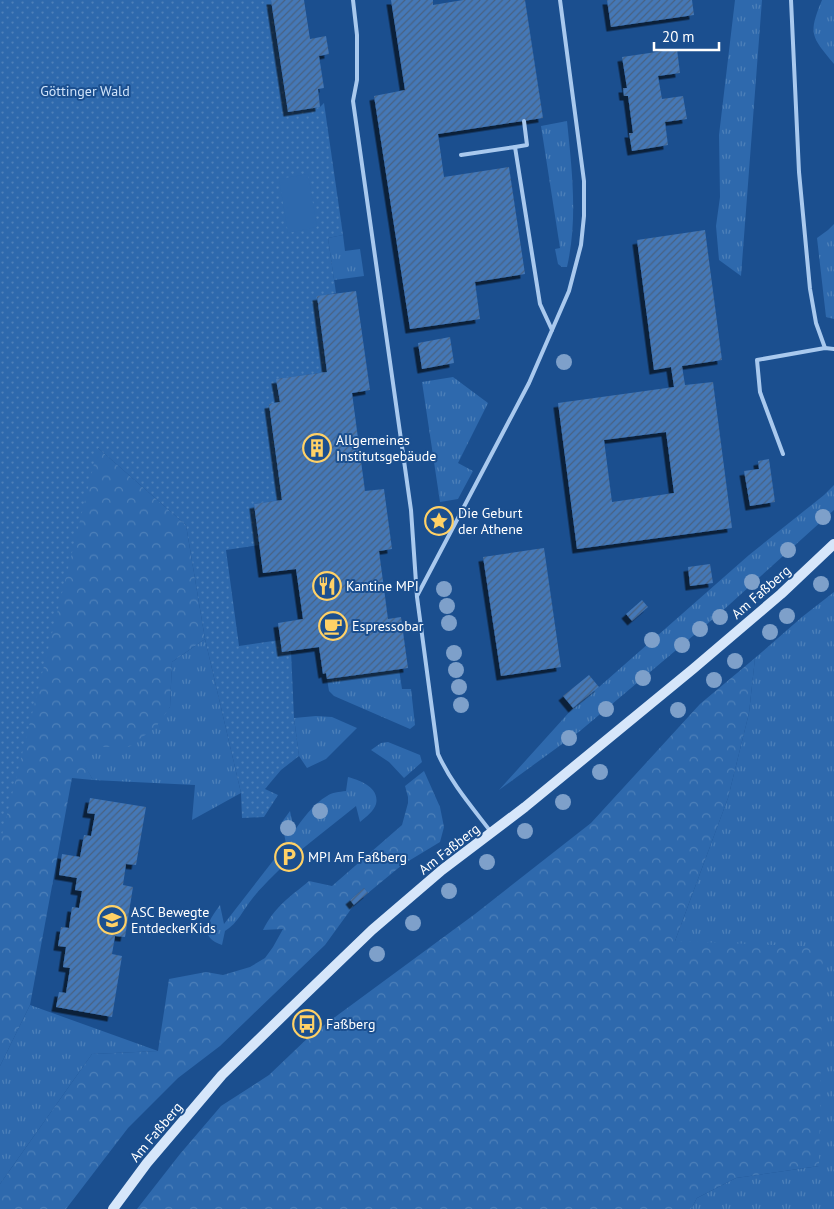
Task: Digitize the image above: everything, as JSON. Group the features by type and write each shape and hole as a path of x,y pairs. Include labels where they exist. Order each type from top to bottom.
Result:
{"street":[{"name":"Am Faßberg","path":"113,1209 147,1164 229,1068 372,930 442,870 525,807 693,669 781,594 834,544"}],"lane":[{"path":"352,0 358,35 357,80 353,100 411,510 417,597 438,754 453,782 491,833"},
{"path":"417,597 529,383 569,291 581,245 584,216 584,181 560,0"},
{"path":"791,0 799,172 810,289 816,323 825,348"},
{"path":"461,155 527,145 524,121"},
{"path":"516,147 540,304 552,330"},
{"path":"783,454 760,392 757,360 825,348 834,350"}],"green space":[{"path":"0,0 98,448 186,525 205,639 172,662 170,707 156,727 129,747 88,747 81,758 93,780 72,778 30,1005 0,1066"},
{"name":"Göttinger Wald","path":"0,0 271,0 288,112 320,107 324,103 343,235 328,238 336,293 317,297 327,372 277,379 280,402 282,500 254,504 259,545 226,550 239,646 280,640 282,652 291,651 294,718 299,756 281,770 265,789 278,795 264,817 242,818 241,793 205,639 186,525 98,448 0,843"},
{"path":"735,0 762,0 741,276 719,260 716,226 720,197 719,135"},
{"path":"822,0 834,0 834,64 820,47 814,34 815,20"},
{"path":"567,121 573,213 567,267 562,267 558,264 555,249 560,248 541,126"},
{"path":"308,174 317,227 288,233 279,179"},
{"path":"834,224 834,319 826,317 817,238"},
{"path":"343,235 345,251 360,249 364,276 334,280 328,238"},
{"path":"453,377 488,403 458,463 473,471 458,499 440,502 422,382"},
{"path":"834,485 834,510 719,614 580,731 499,790 573,708 749,555"},
{"path":"834,592 834,1209 691,1209 697,1198 736,1178 819,1166 675,941 728,798 749,713 755,658"},
{"path":"205,639 241,793 192,820 195,785 93,780 80,758 87,747 129,747 170,707 172,662"},
{"path":"755,658 749,713 728,798 675,941 823,947 819,1166 736,1178 697,1198 691,1209 137,1209 221,1106 269,1075 312,1034 475,914 591,823 700,704"},
{"path":"399,669 402,689 411,689 415,725 410,729 334,696 329,691 327,679"},
{"path":"332,717 357,728 326,759 307,768 299,756 294,718"},
{"path":"388,742 420,755 422,762 404,778 389,762 371,750 381,743"},
{"path":"424,771 440,807 444,827 440,842 402,865 368,893 364,888 350,900 354,905 325,945 220,1046 178,1078 128,1128 66,1209 0,1209 0,1184 92,1054 158,1051 169,979 206,972 223,975 250,967 265,958 283,929 263,930 278,908 309,881 332,886 402,825 408,803 405,786"},
{"path":"348,777 368,785 375,793 376,804 372,811 360,822 356,806 303,848 262,887 237,920 225,931 222,945 214,942 207,933 212,916 220,905 224,924 286,844 282,822 290,811 294,831 322,799 336,792 346,791"},
{"path":"30,1005 158,1051 92,1054 0,1184 0,1066"}],"building":[{"path":"271,0 304,0 310,39 326,36 329,54 319,56 324,88 318,89 320,107 288,112"},
{"path":"391,0 433,0 433,5 463,0 525,0 543,118 438,134 444,177 509,167 525,274 475,282 480,319 410,329 374,96 405,90"},
{"path":"607,0 692,0 694,15 611,27"},
{"path":"677,49 680,73 658,76 662,99 683,96 687,119 665,122 668,145 632,151 629,133 633,133 628,96 624,96 623,88 627,88 622,57"},
{"path":"705,230 722,360 682,366 685,385 713,382 732,528 577,549 558,403 674,387 671,367 654,370 637,240","holes":["666,432 674,493 612,502 604,440"]},
{"name":"Allgemeines Institutsgebäude","path":"356,291 370,390 352,393 365,491 384,489 392,549 379,551 388,619 401,617 408,668 327,679 326,673 323,674 319,647 282,652 278,623 303,619 296,569 263,573 254,504 282,500 269,404 280,402 276,379 327,372 317,296"},
{"path":"450,337 454,363 422,369 418,343"},
{"path":"769,459 775,502 750,506 744,471 759,469 758,461"},
{"path":"544,548 561,667 501,676 483,557"},
{"path":"710,564 713,583 690,586 688,567"},
{"path":"642,600 648,607 632,621 626,614"},
{"path":"589,675 599,687 573,708 563,696"},
{"path":"90,798 146,807 136,865 126,864 123,885 133,887 125,937 115,936 112,954 122,956 112,1017 56,1007 59,992 66,993 70,968 63,967 66,947 58,946 61,927 69,928 72,907 79,908 82,891 75,890 77,878 59,875 62,854 80,857 84,835 91,836 95,814 87,813"},
{"path":"364,888 368,893 354,905 350,900"}],"place":[{"name":"Allgemeines Institutsgebäude","path":"317,448"},
{"name":"Die Geburt der Athene","path":"439,521"},
{"name":"Kantine MPI","path":"327,586"},
{"name":"Espressobar","path":"333,626"},
{"name":"MPI Am Faßberg","path":"289,857"},
{"name":"ASC Bewegte EntdeckerKids","path":"112,920"},
{"name":"Faßberg","path":"307,1024"}]}
